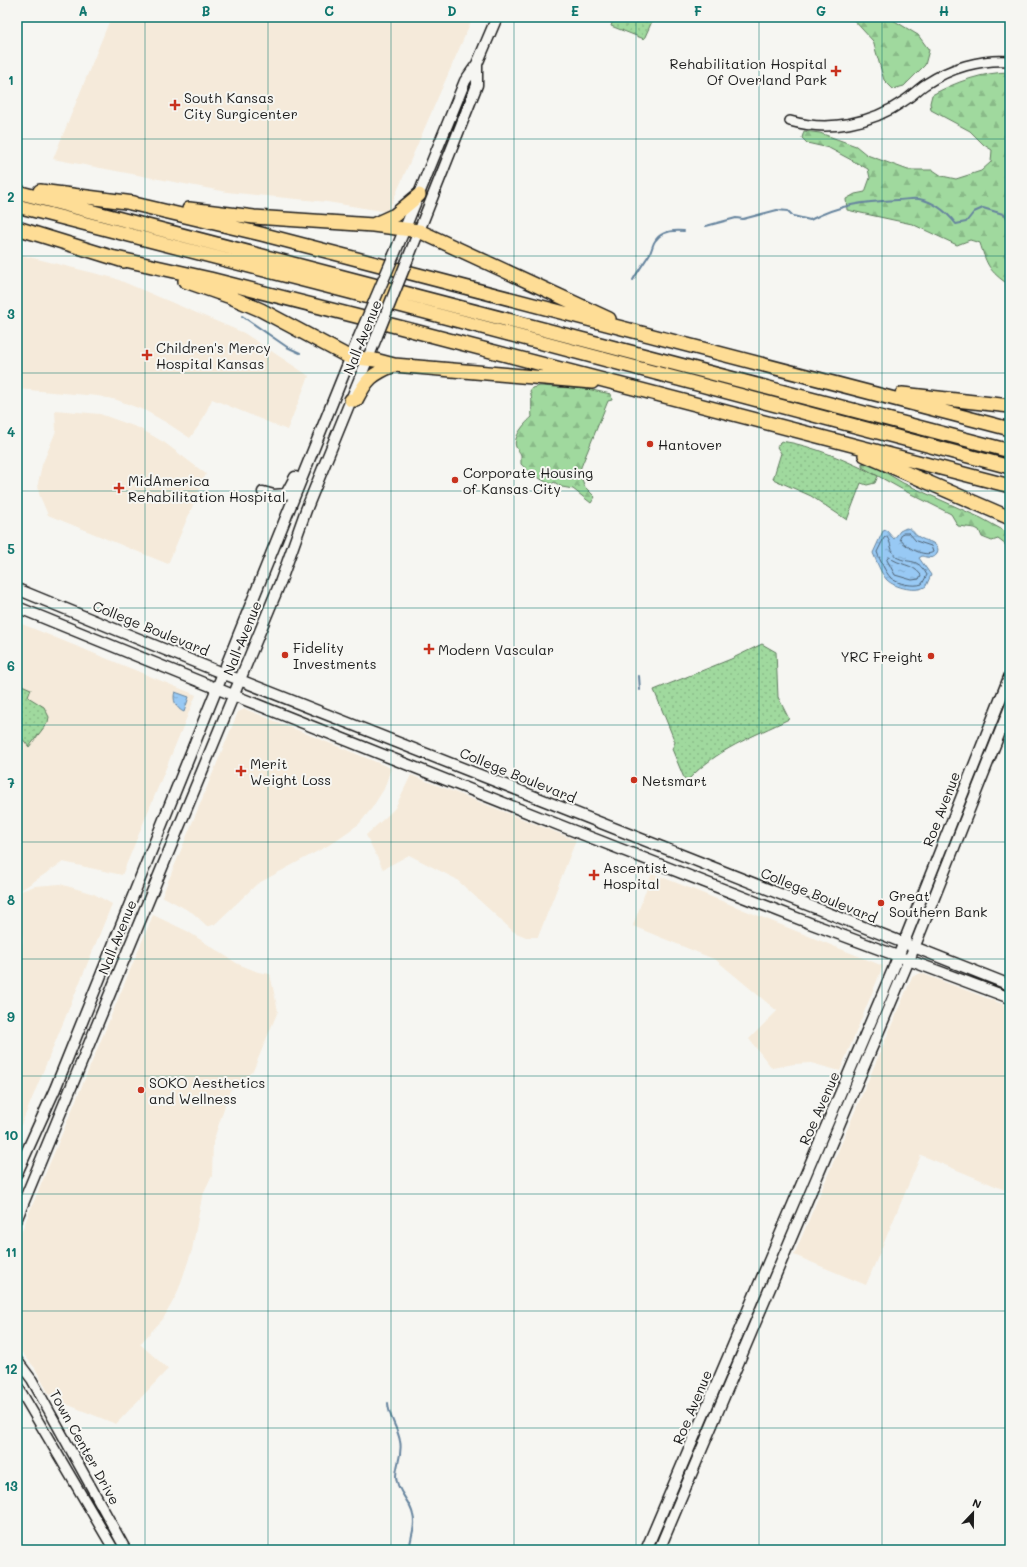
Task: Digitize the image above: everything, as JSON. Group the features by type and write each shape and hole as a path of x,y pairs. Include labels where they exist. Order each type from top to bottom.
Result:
{"highway":[{"path":"17,188 254,217 373,225 419,231 644,334"},
{"path":"17,192 1010,451"},
{"path":"373,225 395,215 419,195"},
{"path":"126,202 261,234 1010,429"},
{"path":"17,206 350,292 1010,467"},
{"path":"17,228 116,258 228,296 261,310 349,357 394,365 570,381 619,383"},
{"path":"116,258 210,279 619,383 1010,486"},
{"path":"351,400 356,400 371,376 394,365"},
{"path":"866,391 1010,406"},
{"path":"831,438 1010,518"}],"main road":[{"name":"Nall Avenue","path":"17,1173 55,1089 189,754 218,689 349,357 406,229 466,81 478,64 497,17"},
{"name":"Nall Avenue","path":"17,1218 240,680 374,345 477,85 478,64"},
{"path":"263,492 278,496 288,492 312,436 329,409"},
{"name":"College Boulevard","path":"17,589 240,680 1010,985"},
{"name":"College Boulevard","path":"17,607 233,695 908,961 1010,998"},
{"name":"Roe Avenue","path":"646,1550 904,943 1010,675"},
{"name":"Roe Avenue","path":"659,1550 914,948 1010,707"},
{"path":"940,850 942,858 940,863 945,871"},
{"path":"933,867 937,875 934,886 937,890"}],"street":[{"path":"790,121 819,126 844,125 868,119 904,102 926,84 947,72 973,63 1010,61"},
{"name":"Town Center Drive","path":"17,1360 32,1380 126,1550"},
{"name":"Town Center Drive","path":"17,1385 114,1550"}],"shaded area":[{"path":"111,17 473,17 388,212 327,202 227,192 53,159"},
{"name":"Children's Mercy Hospital Kansas","path":"17,254 114,278 244,333 309,376 287,430 212,399 202,421 190,438 146,411 117,400 98,396 17,389"},
{"name":"MidAmerica Rehabilitation Hospital","path":"55,410 100,414 139,428 165,443 206,474 168,564 48,515 39,494 38,483 42,465 56,431"},
{"path":"17,622 196,695 122,875 63,862 18,892 35,886 60,884 94,894 112,904 17,1135 17,963 23,941 17,903"},
{"path":"245,709 391,768 384,789 372,808 359,824 329,845 257,884 215,924 207,926 193,913 162,896 238,712"},
{"path":"411,775 576,840 538,937 526,937 514,932 456,879 409,855 383,869 366,835 395,808"},
{"path":"652,873 883,966 840,1071 811,1063 772,1068 749,1039 777,1011 716,960 633,926"},
{"path":"153,915 187,931 238,964 258,972 270,974 278,1011 253,1071 230,1090 213,1142 212,1176 202,1197 192,1250 177,1294 163,1319 140,1344 168,1369 116,1424 51,1398 35,1368 17,1347 17,1242"},
{"path":"921,973 1010,1007 1010,1178 1005,1190 921,1155 866,1285 794,1255 912,977"}],"green space":[{"path":"611,17 654,17 644,39 611,26 613,20"},
{"path":"851,17 888,17 918,35 929,50 925,65 904,86 893,89 884,80 873,41"},
{"path":"1000,72 1010,72 1010,281 1005,282 991,269 986,261 980,243 970,240 957,245 912,224 847,210 846,199 855,194 865,192 870,178 868,169 829,148 807,143 802,138 804,131 820,133 856,146 867,155 908,170 933,170 942,176 956,179 981,171 991,162 992,150 984,145 970,131 931,110 930,103 932,95 950,86 980,76"},
{"path":"540,386 587,389 611,394 612,400 608,401 579,472 585,487 595,497 591,503 573,489 562,487 554,482 552,484 545,482 521,464 521,455 515,443 520,430 532,417 530,391 532,388"},
{"path":"781,441 818,450 878,476 875,483 867,485 861,483 847,520 811,496 773,479 781,453 777,447"},
{"path":"862,463 878,468 903,483 981,518 1010,534 1010,548 998,539 992,541 982,537 979,530 975,528 958,526 951,514 862,467"},
{"path":"762,644 776,652 778,697 789,719 748,738 723,752 699,769 688,780 684,778 672,749 675,742 654,690 731,659"},
{"path":"17,683 31,689 28,697 44,707 49,717 48,722 29,747 17,732"}],"water":[{"path":"906,528 911,529 922,539 934,544 938,549 934,557 930,558 922,556 919,558 931,575 926,586 918,589 906,589 887,580 873,553 883,531 886,530 894,539 900,531"},
{"path":"175,692 189,697 184,712 181,711 175,704"}],"waterway":[{"path":"706,226 736,218 743,219 777,210 788,211 793,216 810,220 842,207 873,202 914,199 930,202 944,211 956,224 966,222 974,212 983,208 1003,214 1010,220"},
{"path":"633,280 650,253 654,243 661,235 668,232 684,231"},
{"path":"242,316 287,347 300,353"},
{"path":"639,676 640,690"},
{"path":"388,1403 388,1408 399,1436 401,1446 396,1472 397,1482 409,1505 414,1520 410,1550"}],"place":[{"name":"Rehabilitation Hospital Of Overland Park","path":"836,71"},
{"name":"South Kansas City Surgicenter","path":"175,105"},
{"name":"Children's Mercy Hospital Kansas","path":"147,355"},
{"name":"Hantover","path":"650,444"},
{"name":"Corporate Housing of Kansas City","path":"455,480"},
{"name":"MidAmerica Rehabilitation Hospital","path":"119,488"},
{"name":"Modern Vascular","path":"429,649"},
{"name":"Fidelity Investments","path":"285,655"},
{"name":"YRC Freight","path":"931,656"},
{"name":"Merit Weight Loss","path":"241,771"},
{"name":"Netsmart","path":"634,780"},
{"name":"Ascentist Hospital","path":"594,875"},
{"name":"Great Southern Bank","path":"881,903"},
{"name":"SOKO Aesthetics and Wellness","path":"141,1090"}]}
